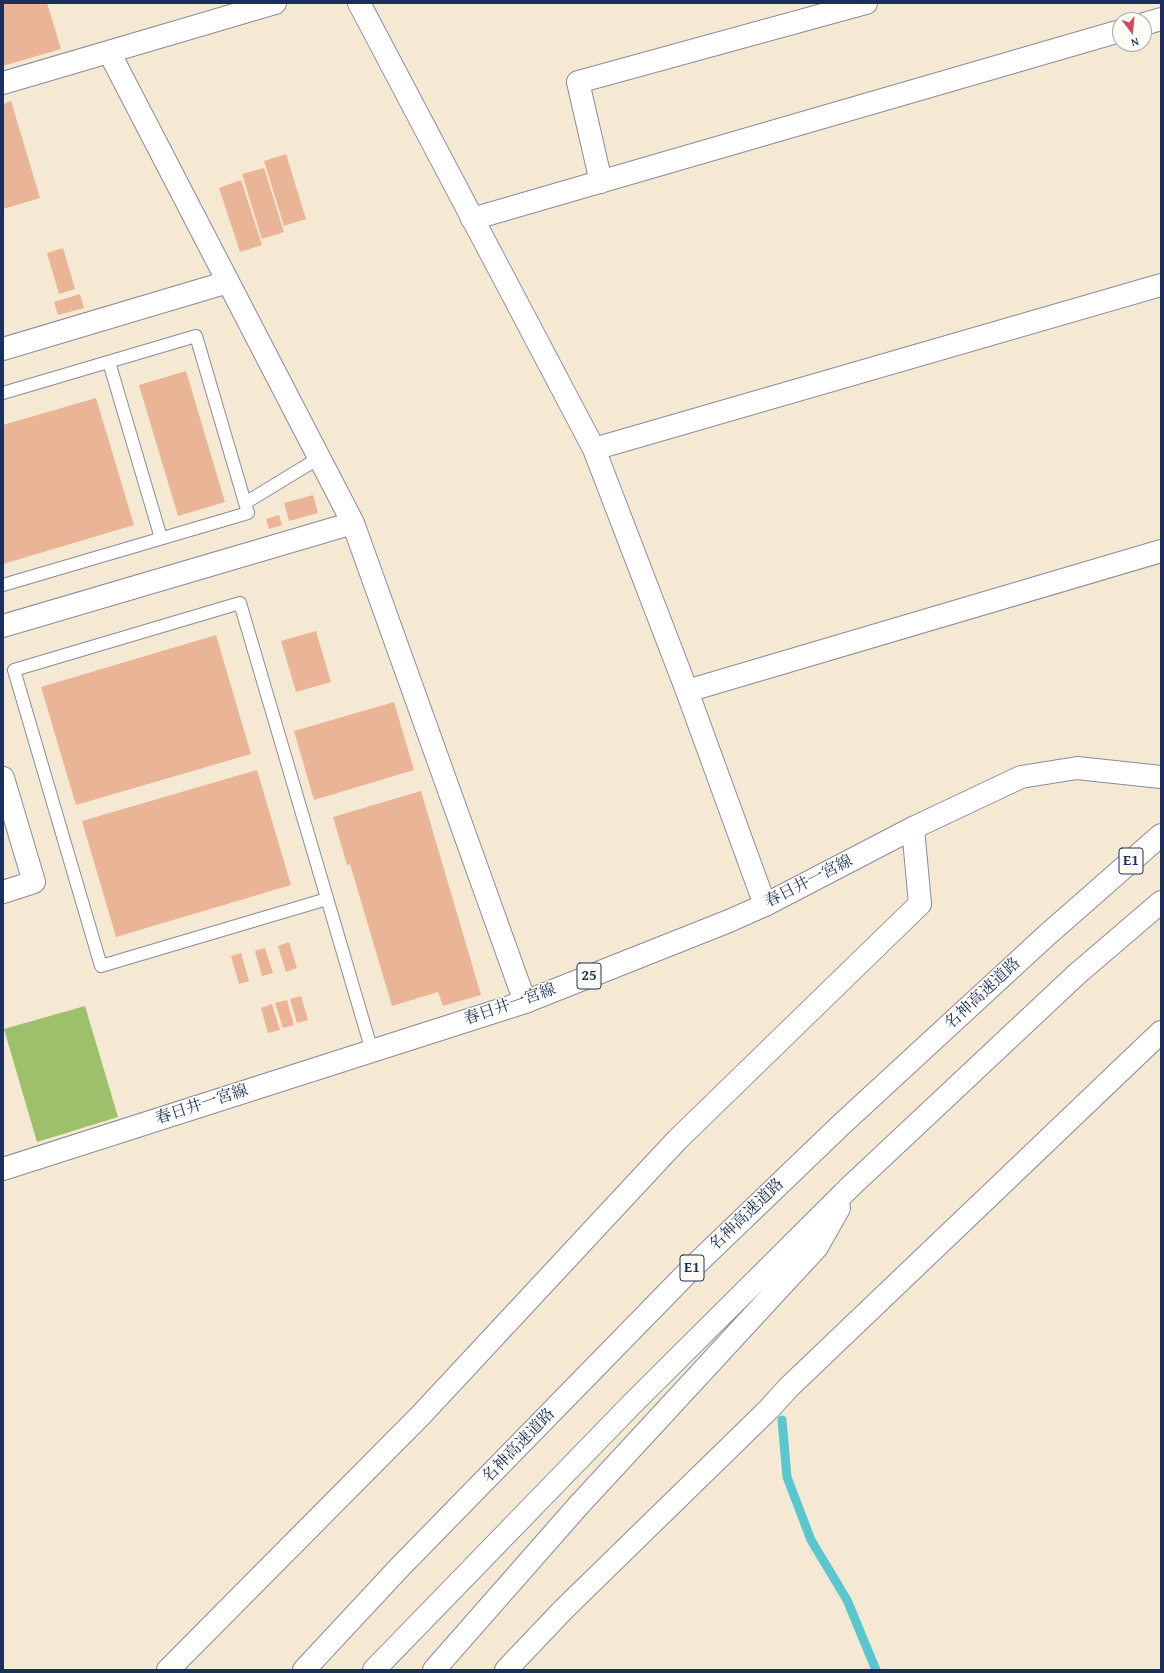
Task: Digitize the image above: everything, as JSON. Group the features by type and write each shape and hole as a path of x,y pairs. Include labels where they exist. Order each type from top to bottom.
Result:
{"main road":[{"path":"3,83 109,52 223,10 275,3"},
{"path":"359,3 594,449 687,691 765,905"},
{"path":"601,182 578,82 866,3"},
{"path":"472,219 1112,33"},
{"path":"109,52 353,523 525,1002"},
{"path":"3,349 228,282"},
{"path":"594,449 1161,285"},
{"path":"3,626 353,523"},
{"path":"687,691 1161,551"},
{"name":"春日井一宮線","path":"3,1169 525,1002 722,924 765,905 913,828 1021,777 1077,768 1161,777"},
{"path":"3,778 34,882 3,892"},
{"path":"168,1670 421,1415 677,1140 920,904 913,828"},
{"name":"名神高速道路","path":"304,1670 404,1563 694,1267 843,1123 1047,935 1161,835"},
{"path":"374,1670 632,1404 851,1186 1076,974 1161,902"},
{"path":"506,1670 564,1609 769,1409 789,1387 1161,1032"},
{"path":"434,1670 578,1506 817,1247 851,1186"}],"lane":[{"path":"3,393 196,336 248,513 3,585"},
{"path":"109,362 161,538"},
{"path":"245,503 319,458"},
{"path":"327,899 100,966 14,670 240,603 372,1050"}],"green space":[{"path":"85,1006 118,1117 37,1142 4,1029"}],"building":[{"path":"3,3 47,3 61,49 3,66"},
{"path":"11,101 40,198 3,209 3,104"},
{"path":"286,154 306,219 284,226 264,161"},
{"path":"264,168 284,232 262,239 242,174"},
{"path":"241,180 262,245 240,252 219,188"},
{"path":"63,248 75,289 59,294 47,253"},
{"path":"80,294 84,308 58,315 54,302"},
{"path":"186,371 225,502 178,516 139,385"},
{"path":"96,398 134,525 3,564 3,425"},
{"path":"313,495 318,513 289,521 284,503"},
{"path":"279,515 282,525 269,529 266,519"},
{"path":"316,631 331,682 296,692 281,641"},
{"path":"216,635 251,754 76,805 41,687"},
{"path":"394,702 414,770 314,800 294,731"},
{"path":"257,770 291,885 116,937 82,821"},
{"path":"421,791 481,995 443,1006 438,992 392,1006 350,864 347,865 333,817"},
{"path":"289,942 297,968 286,972 278,946"},
{"path":"265,948 273,973 262,976 255,951"},
{"path":"241,953 249,981 239,984 231,956"},
{"path":"301,996 308,1020 297,1023 290,999"},
{"path":"287,1000 294,1025 283,1028 275,1003"},
{"path":"272,1004 280,1030 268,1033 261,1008"}],"waterway":[{"path":"782,1420 787,1477 811,1540 847,1600 876,1670"}]}
